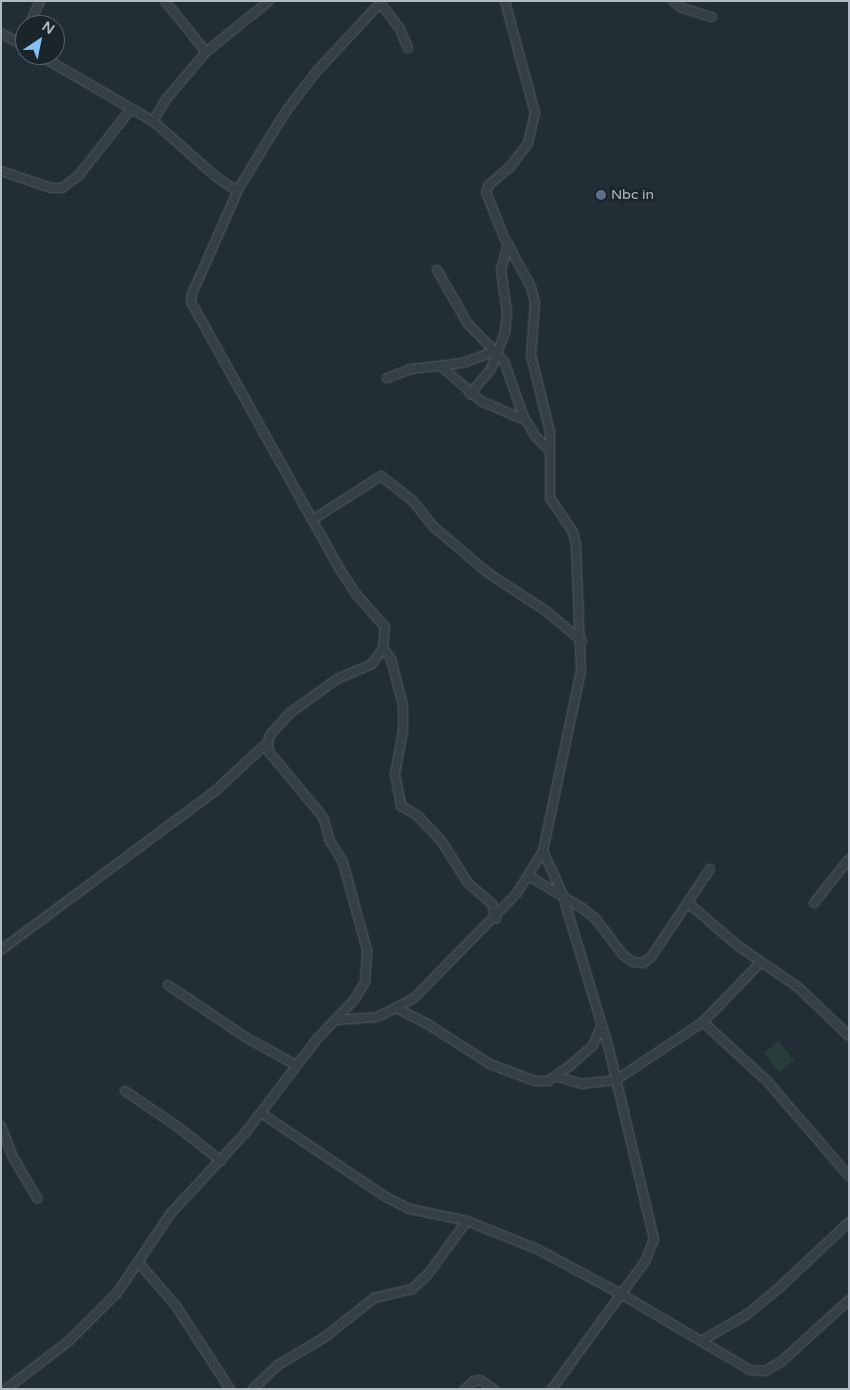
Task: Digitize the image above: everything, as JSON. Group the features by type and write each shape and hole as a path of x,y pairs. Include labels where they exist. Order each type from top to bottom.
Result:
{"street":[{"path":"34,15 40,1"},
{"path":"165,1 206,52"},
{"path":"153,121 172,92 206,52 226,39 268,1"},
{"path":"336,1020 377,1017 398,1009 413,999 496,918 529,876 543,851 578,690 582,641 576,545 573,532 550,498 550,432 531,355 535,303 531,287 508,244 486,192 528,142 535,113 505,1"},
{"path":"674,1 689,11 712,17"},
{"path":"6,1389 70,1340 117,1293 171,1213 221,1160 261,1113 296,1065 356,999 364,982 368,957 364,932 347,874 330,841 323,817 269,752 268,742 270,735 290,713 336,679 366,668 383,648 385,627 347,582 191,302 192,294 238,190 286,111 316,72 381,2 399,27 408,48"},
{"path":"1,33 15,41"},
{"path":"56,65 153,121 229,187 238,190"},
{"path":"1,171 51,188 62,188 79,175 130,109"},
{"path":"470,394 491,369 495,353 507,324 501,270 508,244"},
{"path":"437,270 468,324 506,367 525,420 535,436 550,451"},
{"path":"387,378 411,369 442,367 495,353"},
{"path":"442,367 470,394 525,420"},
{"path":"312,520 381,476 412,500 435,528 488,573 546,611 582,641"},
{"path":"383,648 391,659 403,706 403,731 394,774 401,806 418,816 442,842 468,883 492,904 496,918"},
{"path":"1,950 214,792 268,742"},
{"path":"543,851 562,893 601,1024 654,1239 646,1260 552,1389"},
{"path":"814,903 849,859"},
{"path":"529,876 562,893 595,918 623,955 633,962 643,963 651,957 710,869"},
{"path":"687,902 761,962 799,988 849,1036"},
{"path":"558,1076 582,1084 616,1080 703,1022 761,962"},
{"path":"168,984 247,1038 296,1065"},
{"path":"398,1009 516,1075 548,1081 558,1076 594,1045 601,1024"},
{"path":"703,1022 767,1081 849,1176"},
{"path":"125,1092 221,1160"},
{"path":"261,1113 386,1197 410,1209 468,1221 537,1249 702,1340 750,1370 765,1371 817,1332 849,1300"},
{"path":"1,1126 13,1157 37,1198"},
{"path":"253,1389 278,1365 325,1337 374,1298 412,1289 428,1274 468,1221"},
{"path":"702,1340 746,1315 773,1293 849,1222"},
{"path":"139,1263 176,1306 230,1389"},
{"path":"465,1389 480,1380 494,1389"}],"green space":[{"path":"778,1041 794,1060 780,1072 763,1053"}],"place":[{"name":"Nbc in","path":"601,195"}]}
